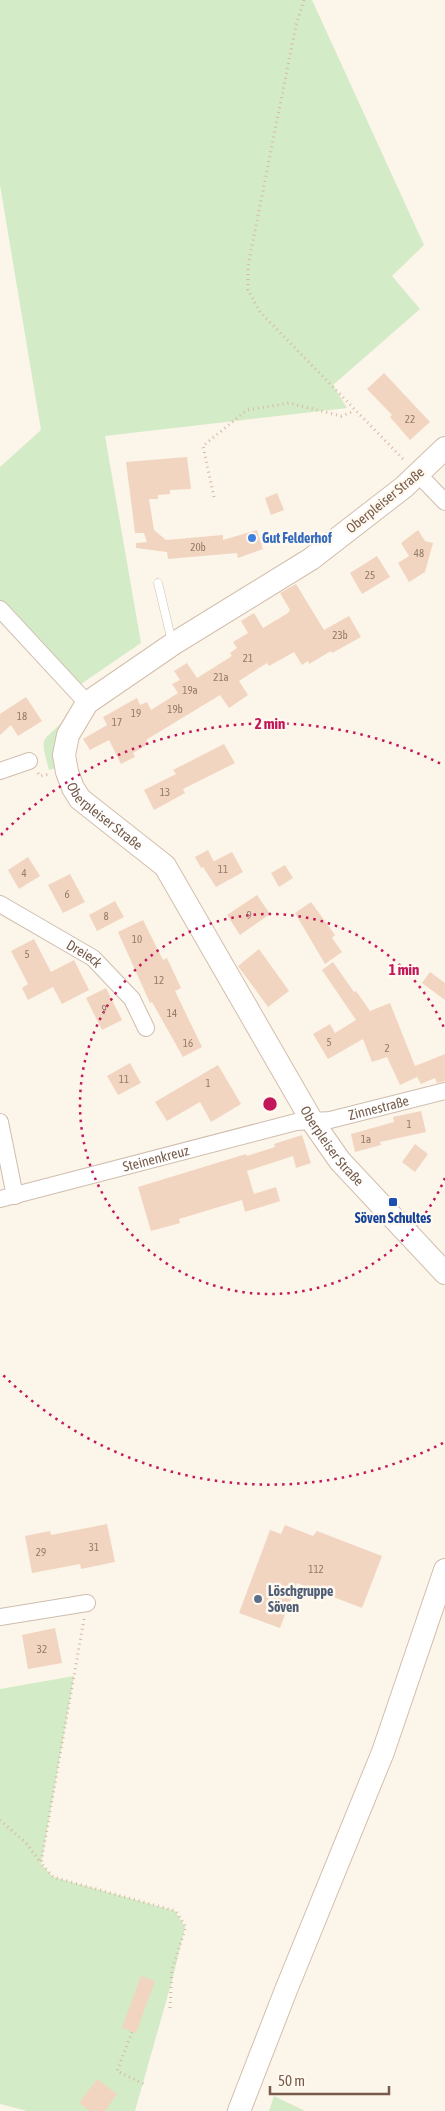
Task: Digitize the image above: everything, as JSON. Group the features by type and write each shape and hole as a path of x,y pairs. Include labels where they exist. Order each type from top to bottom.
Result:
{"main road":[{"name":"Oberpleiser Straße","path":"442,1264 340,1161 312,1121 165,866 80,799 73,788 67,772 64,755 68,735 76,718 87,703 173,644 311,559 418,474 445,448"},
{"path":"240,2111 286,1990 383,1752 445,1570"}],"street":[{"path":"418,474 445,502"},
{"path":"0,609 87,703"},
{"path":"0,771 29,761"},
{"name":"Dreieck","path":"0,904 93,958 132,999 146,1028"},
{"name":"Zinnestraße","path":"312,1121 330,1120 445,1091"},
{"name":"Steinenkreuz","path":"8,1198 296,1122 312,1121"},
{"path":"0,1122 8,1198"},
{"path":"0,1617 87,1603"}],"lane":[{"path":"158,583 173,644"}],"path":[{"path":"304,0 296,25 248,266 248,290 260,312 418,474"},
{"path":"214,497 203,446 247,410 289,403 341,416 355,411"},
{"path":"29,761 40,776 67,772"},
{"path":"41,1863 87,1603"},
{"path":"0,1820 26,1843 53,1877 176,1911 186,1927 172,1969 170,2008"},
{"path":"132,2032 117,2071 146,2085"}],"green space":[{"path":"0,0 312,0 424,245 392,276 420,309 333,385 347,408 105,436 141,643 81,684 0,602 0,467 41,430 0,185"},
{"path":"66,718 56,768 49,770 44,750 45,740"},
{"path":"74,1676 41,1864 53,1877 175,1911 185,1927 173,1977 135,2111 27,2111 0,2104 0,1689"},
{"path":"274,2096 305,2111 269,2111"}],"building":[{"path":"384,373 430,422 410,440 390,417 392,415 367,389"},
{"path":"187,457 191,489 170,490 170,494 158,495 158,499 149,499 154,530 166,540 223,535 223,540 257,530 263,549 238,558 237,553 168,559 167,552 136,548 136,543 147,542 144,533 135,533 126,462"},
{"path":"277,493 284,510 271,515 265,498"},
{"path":"418,530 425,541 433,543 425,572 409,582 398,563 409,556 401,543"},
{"path":"377,556 390,577 362,594 350,573"},
{"path":"296,584 324,630 349,616 361,637 309,664 308,661 302,665 294,652 269,666 267,663 239,681 248,695 229,708 220,695 146,740 148,744 133,753 135,757 121,764 109,740 90,750 83,739 107,725 103,717 137,698 140,705 147,702 151,710 178,693 172,684 180,680 174,671 187,663 197,678 232,656 230,653 237,648 233,642 248,633 241,621 254,613 263,628 288,613 290,610 280,593"},
{"path":"26,697 42,721 18,736 11,725 0,735 0,714"},
{"path":"224,744 235,763 183,789 185,793 154,810 144,790 176,774 173,770"},
{"path":"208,850 214,862 201,868 195,857"},
{"path":"232,852 243,872 216,887 203,867"},
{"path":"28,857 40,876 19,889 8,870"},
{"path":"285,865 293,878 279,887 271,873"},
{"path":"70,874 85,902 63,913 48,885"},
{"path":"257,895 270,914 240,935 227,915"},
{"path":"115,901 124,917 97,931 89,915"},
{"path":"311,902 335,935 332,938 342,952 325,964 295,913"},
{"path":"143,920 163,960 167,958 181,988 175,991 202,1047 183,1057 152,1002 150,1003 118,932"},
{"path":"34,939 51,972 74,960 89,990 62,1004 53,987 28,1000 22,988 28,984 11,951"},
{"path":"259,949 289,991 268,1007 238,966"},
{"path":"333,962 370,1011 390,1003 415,1066 445,1054 445,1081 437,1083 435,1078 421,1084 417,1077 400,1085 387,1057 372,1062 363,1039 328,1059 313,1034 330,1024 335,1033 356,1020 322,970"},
{"path":"430,972 445,983 445,1000 422,983"},
{"path":"106,988 122,1020 102,1030 86,998"},
{"path":"130,1063 141,1083 118,1095 107,1076"},
{"path":"218,1065 241,1104 211,1122 200,1102 167,1121 155,1102"},
{"path":"421,1111 426,1132 380,1142 381,1145 355,1152 351,1134 394,1122 393,1117"},
{"path":"302,1135 311,1163 296,1168 293,1156 247,1171 254,1194 276,1187 280,1201 245,1212 242,1200 179,1219 180,1223 151,1231 138,1187 246,1154 247,1156 275,1147 274,1144"},
{"path":"415,1144 428,1154 415,1172 402,1162"},
{"path":"107,1524 115,1562 81,1569 80,1564 32,1573 25,1536 50,1531 51,1535"},
{"path":"285,1525 313,1536 317,1531 382,1556 362,1608 297,1583 280,1628 239,1613 270,1530 281,1534"},
{"path":"55,1628 62,1663 28,1669 22,1635"},
{"path":"141,1976 155,1981 136,2033 122,2028"},
{"path":"97,2079 117,2094 105,2111 90,2111 79,2103"}],"place":[{"name":"Gut Felderhof","path":"252,538"},
{"name":"Söven Schultes","path":"393,1202"},
{"name":"Löschgruppe Söven","path":"258,1599"}]}
